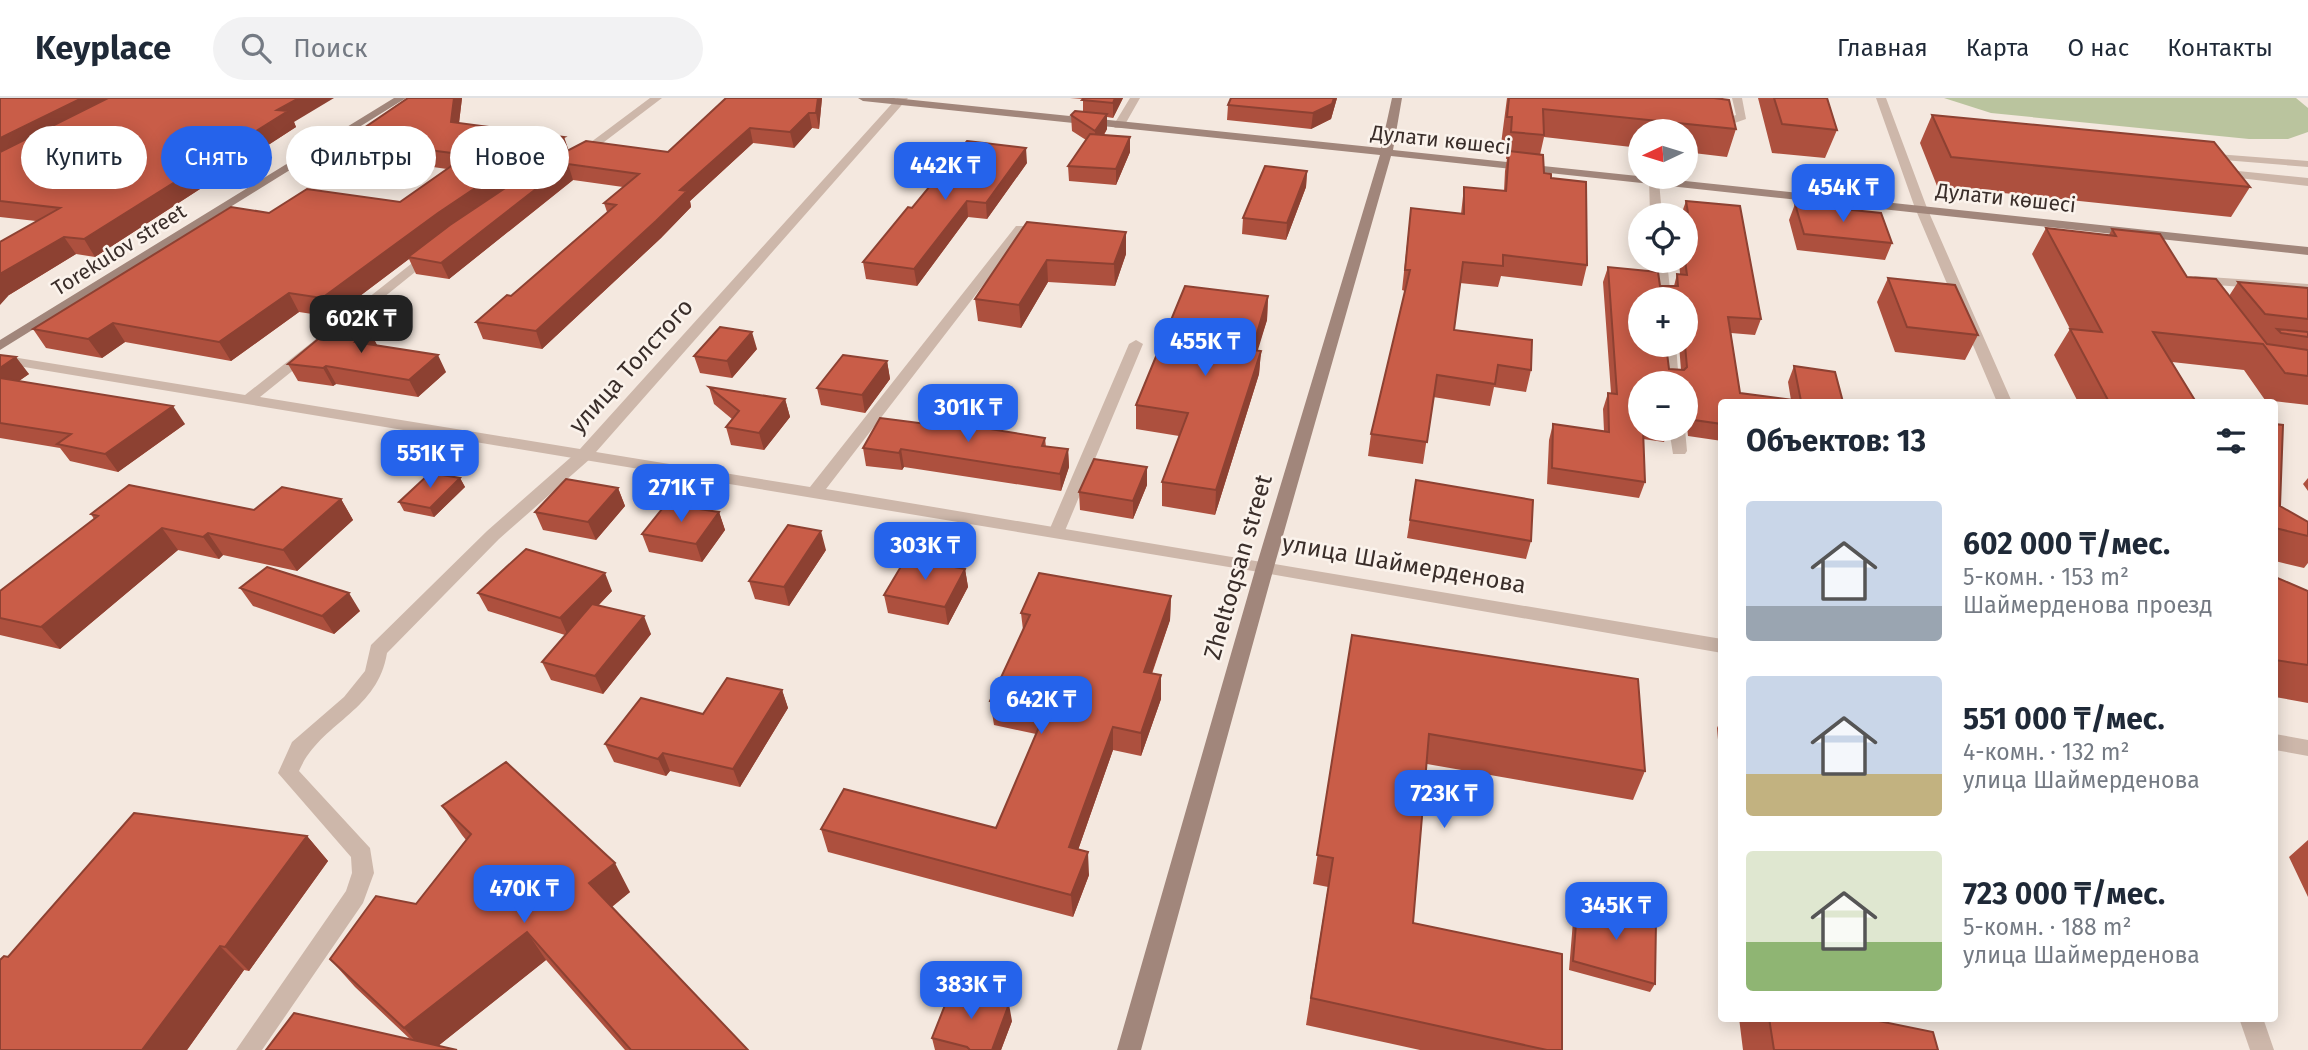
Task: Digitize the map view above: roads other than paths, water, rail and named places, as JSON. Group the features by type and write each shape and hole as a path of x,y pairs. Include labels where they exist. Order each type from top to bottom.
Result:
{"main road":[{"name":"Torekulov street","path":"0,346 401,98"},
{"name":"Дулати көшесі","path":"863,98 1628,178"},
{"name":"Zheltoqsan street","path":"1129,1050 1265,567 1386,154 1397,98"},
{"name":"Дулати көшесі","path":"1698,186 2308,251"}],"street":[{"path":"569,162 584,154 657,98"},
{"path":"1119,126 1135,98"},
{"path":"1697,118 1729,121 1742,117 1737,98"},
{"path":"1881,98 1921,208 2004,399"},
{"name":"улица Толстого","path":"248,1050 355,896 363,873 362,854 288,773 299,748 351,702 374,673 378,650 494,535 584,455 902,100"},
{"path":"2308,164 2190,159 2217,173 2308,182"},
{"path":"814,493 1020,229"},
{"path":"2154,234 2168,252"},
{"path":"247,400 440,244"},
{"path":"2203,299 2185,275 2308,288"},
{"path":"1056,533 1136,344"},
{"name":"улица Шаймерденова","path":"0,359 1265,567 1718,645"},
{"path":"1678,441 1679,451"},
{"path":"2278,743 2308,748"},
{"path":"2252,1022 2262,1050"}]}
